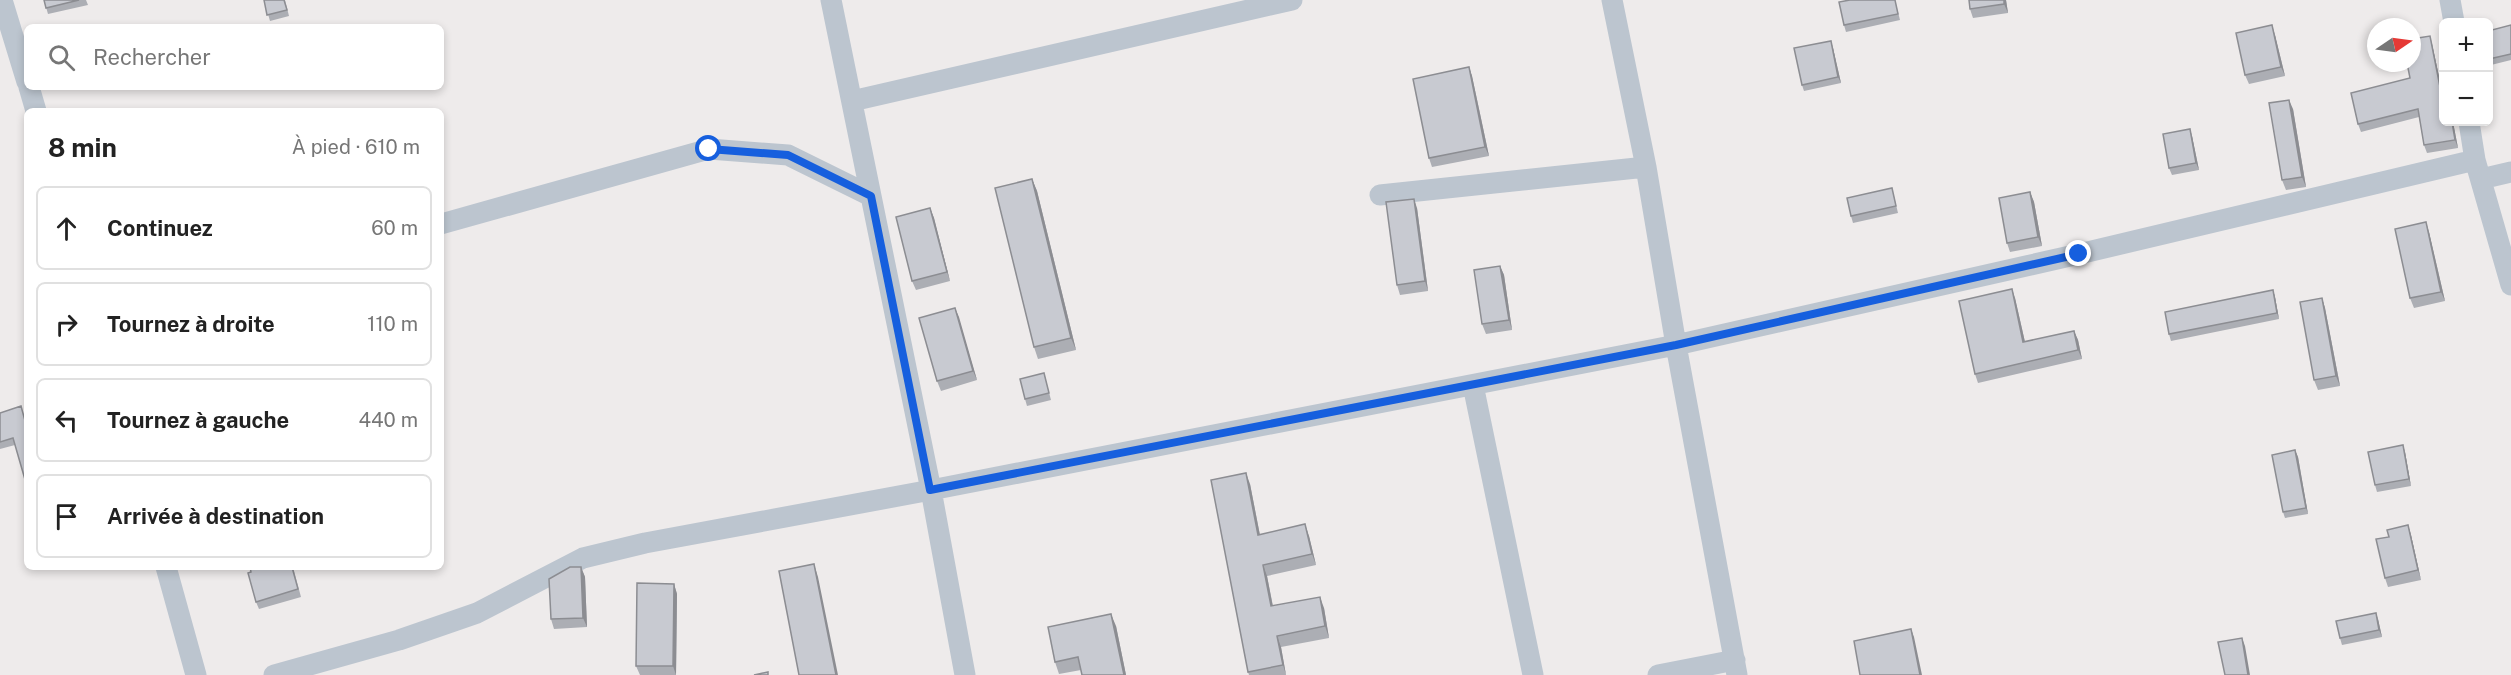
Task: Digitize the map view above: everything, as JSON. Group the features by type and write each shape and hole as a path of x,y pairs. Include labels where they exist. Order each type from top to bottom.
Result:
{"street":[{"path":"2,0 24,72"},
{"path":"831,0 965,675"},
{"path":"852,102 1292,0"},
{"path":"1612,0 1646,167 1676,345 1736,668 1658,675"},
{"path":"2450,0 2453,18"},
{"path":"29,90 35,108"},
{"path":"2470,126 2478,169 2511,285"},
{"path":"444,223 709,149 788,155 871,196"},
{"path":"1380,195 1646,167"},
{"path":"274,675 399,640 477,613 583,558 645,543 1676,345 2079,254 2478,169 2511,172"},
{"path":"1473,385 1533,675"},
{"path":"167,570 196,675"}],"building":[{"path":"44,0 79,0 46,8"},
{"path":"264,0 284,0 287,10 267,15"},
{"path":"1895,0 1898,14 1844,25 1839,2"},
{"path":"1969,0 2004,0 2004,4 1970,9"},
{"path":"2272,25 2281,67 2245,75 2236,33"},
{"path":"2511,25 2511,54 2493,58 2493,30"},
{"path":"2430,36 2439,82 2439,126 2453,126 2455,140 2424,145 2418,109 2358,124 2351,93 2410,78 2409,72 2421,72 2421,38"},
{"path":"1831,41 1838,77 1802,85 1794,48"},
{"path":"1469,67 1485,147 1429,158 1413,79"},
{"path":"2289,100 2302,177 2282,180 2269,103"},
{"path":"2190,129 2196,163 2169,168 2163,134"},
{"path":"1032,179 1071,338 1034,347 995,188"},
{"path":"1892,188 1896,206 1851,216 1847,198"},
{"path":"2030,192 2038,237 2007,243 1999,198"},
{"path":"1414,199 1425,281 1397,285 1386,202"},
{"path":"930,208 947,272 912,281 896,217"},
{"path":"2426,222 2441,292 2410,298 2395,229"},
{"path":"1500,266 1509,320 1482,324 1474,270"},
{"path":"2012,289 2023,342 2074,331 2078,350 1975,374 1959,301"},
{"path":"2273,290 2277,313 2169,334 2165,312"},
{"path":"2322,298 2336,376 2314,380 2300,302"},
{"path":"955,308 973,371 937,381 919,318"},
{"path":"1044,373 1049,393 1025,399 1020,379"},
{"path":"21,406 24,417 24,476 13,438 0,442 0,413"},
{"path":"2403,445 2409,479 2375,485 2368,452"},
{"path":"2295,450 2306,508 2283,512 2272,455"},
{"path":"1246,473 1258,535 1305,524 1312,554 1263,565 1271,606 1320,597 1325,626 1277,636 1283,665 1248,672 1211,480"},
{"path":"2408,525 2418,570 2385,578 2376,539 2389,537 2387,530"},
{"path":"814,564 836,675 799,675 779,571"},
{"path":"570,567 581,567 583,618 551,619 549,579"},
{"path":"251,570 293,570 298,589 256,602 248,573"},
{"path":"637,583 674,584 673,666 636,666"},
{"path":"2376,613 2379,630 2340,638 2336,621"},
{"path":"1111,614 1124,675 1082,675 1078,657 1055,662 1048,627"},
{"path":"1911,629 1920,675 1860,675 1854,641"},
{"path":"2242,638 2248,675 2225,675 2218,642"}],"route":[{"path":"709,149 788,155 871,196 930,490 1676,345 2079,254"}]}
